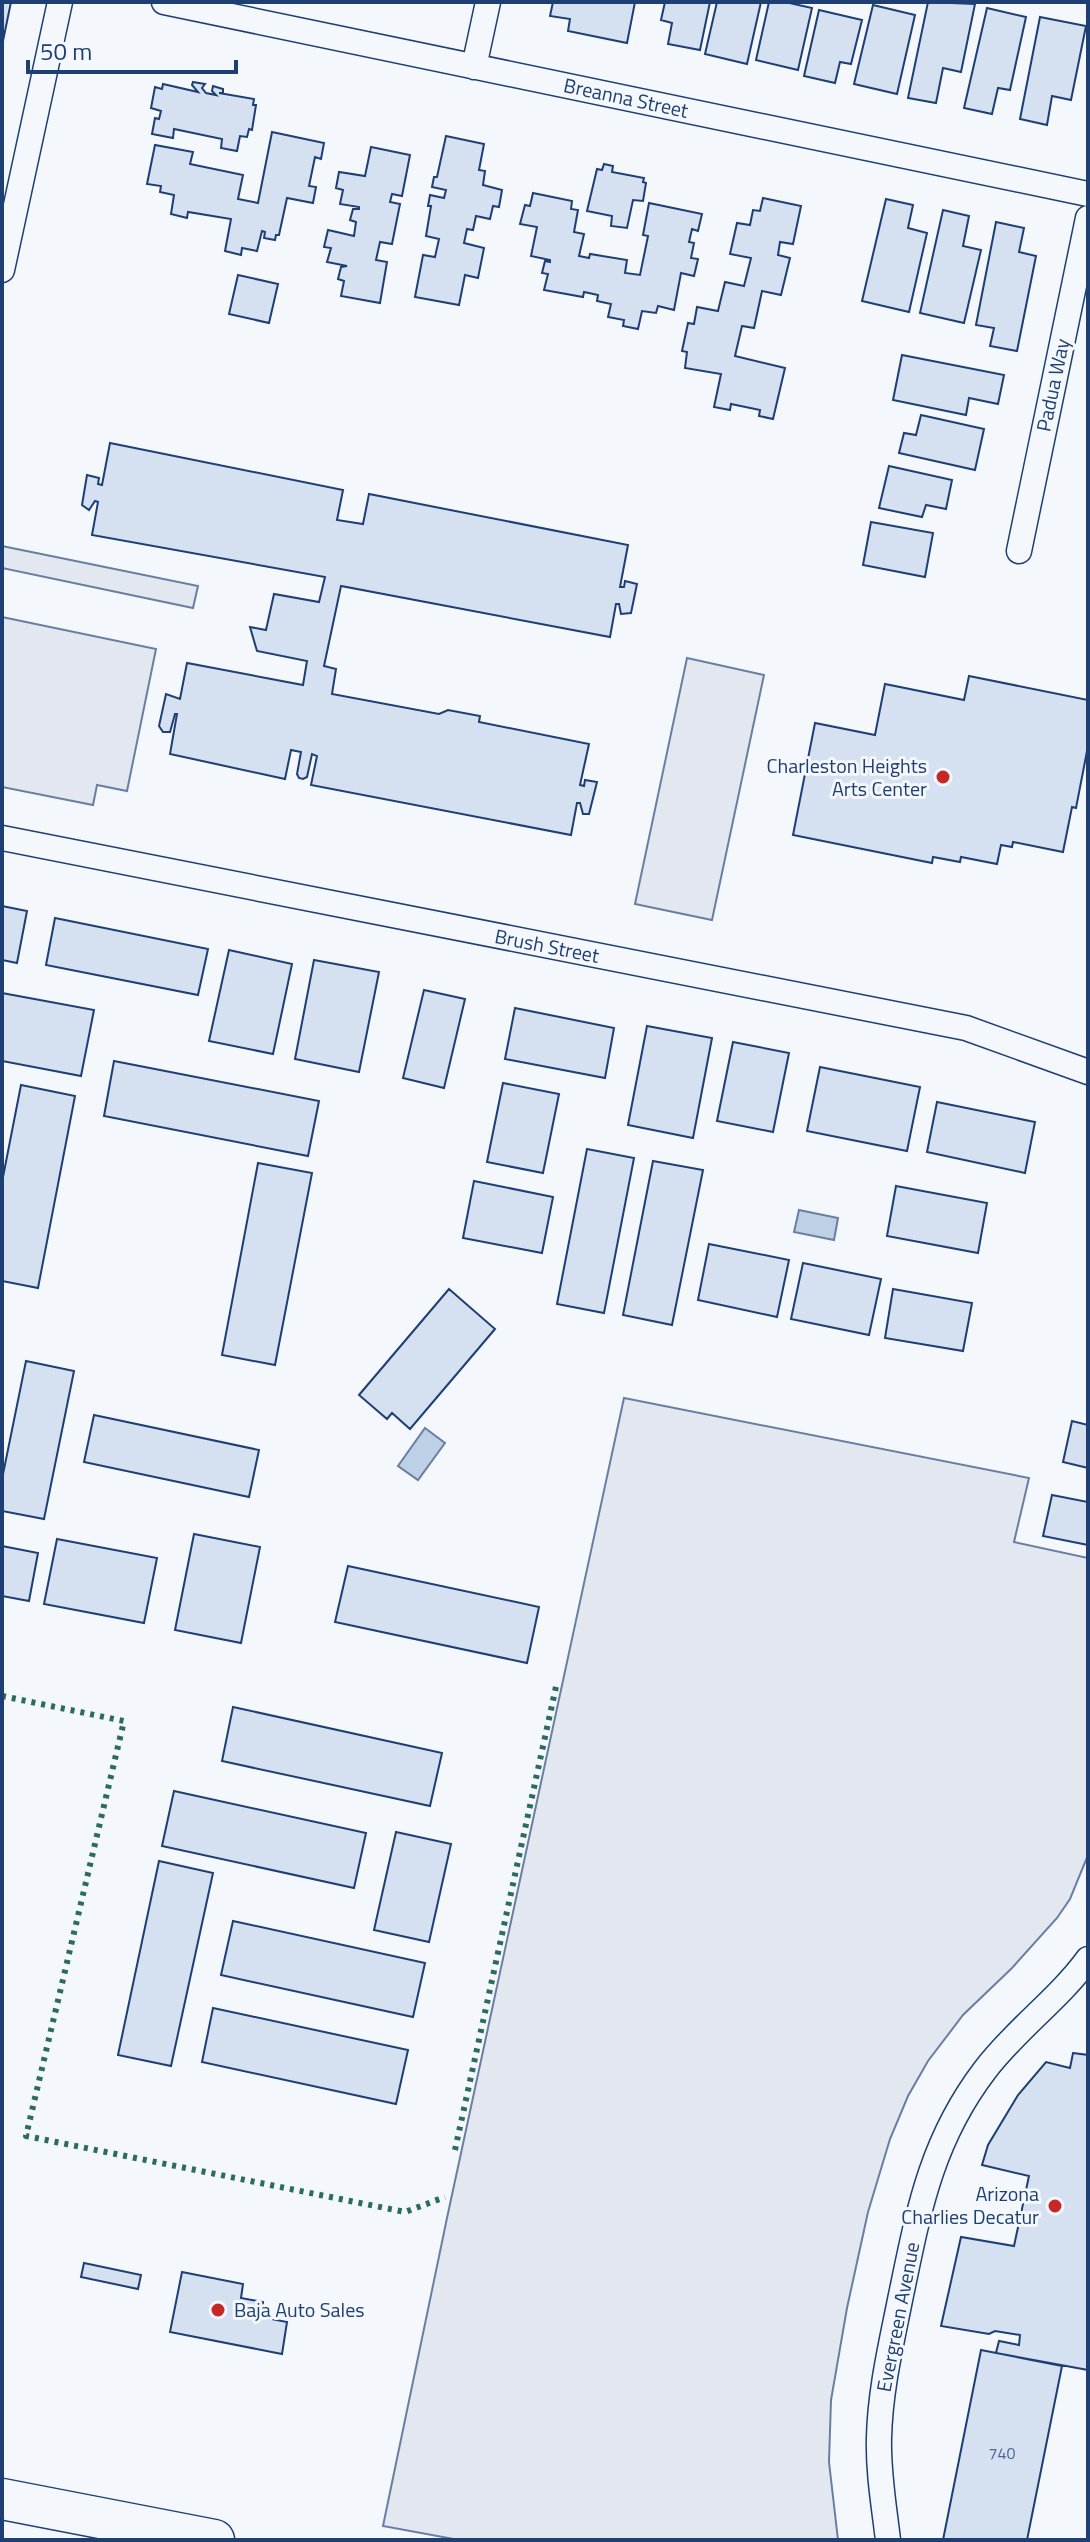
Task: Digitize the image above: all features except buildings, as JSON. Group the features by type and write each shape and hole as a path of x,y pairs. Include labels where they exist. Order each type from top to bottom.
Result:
{"main road":[{"path":"2,2499 68,2527 214,2540"}],"street":[{"path":"2,270 60,2"},
{"name":"Breanna Street","path":"164,2 1088,194"},
{"path":"474,67 488,2"},
{"name":"Padua Way","path":"1019,551 1088,218"},
{"name":"Brush Street","path":"2,838 966,1028 1088,1072"},
{"name":"Evergreen Avenue","path":"888,2540 879,2458 887,2363 923,2194 940,2144 985,2070 1016,2032 1058,1995 1088,1959"}],"shaded area":[{"path":"2,546 198,586 193,608 2,568"},
{"path":"2,617 156,649 127,791 97,785 93,805 2,787"},
{"path":"687,658 764,675 712,920 635,904"},
{"path":"624,1398 1029,1478 1014,1542 1088,1558 1088,1855 1070,1899 1057,1918 1012,1968 963,2015 928,2061 908,2096 890,2139 868,2212 831,2400 829,2462 838,2540 459,2540 383,2526"}],"water":[{"path":"799,1210 838,1218 834,1240 794,1232"},
{"path":"425,1428 445,1443 418,1480 398,1466"}],"hedge":[{"path":"455,2150 557,1682"},
{"path":"2,1696 124,1721 26,2136 405,2212 445,2197"}],"place":[{"name":"Charleston Heights Arts Center","path":"943,777"},
{"name":"Arizona Charlies Decatur","path":"1055,2206"},
{"name":"Baja Auto Sales","path":"218,2310"}]}
